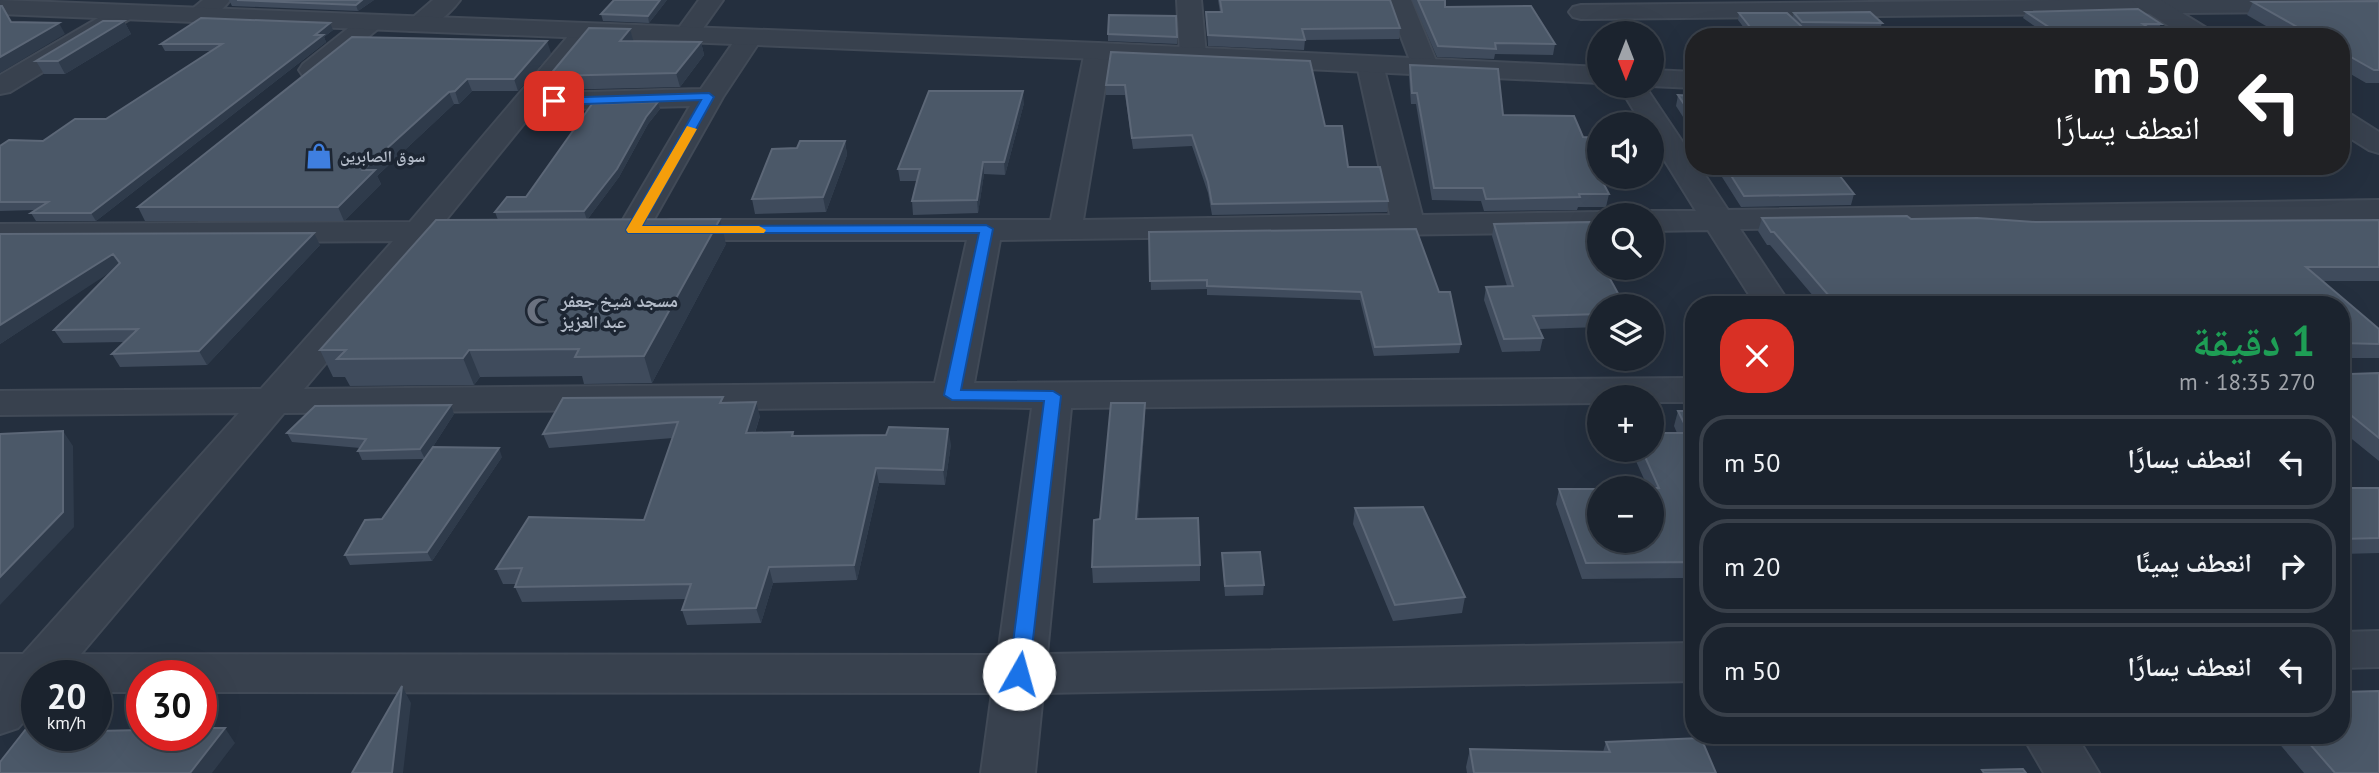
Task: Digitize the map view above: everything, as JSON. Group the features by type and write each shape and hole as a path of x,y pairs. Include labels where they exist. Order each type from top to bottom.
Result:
{"street":[{"path":"197,15 218,0"},
{"path":"416,25 448,0"},
{"path":"685,36 711,0"},
{"path":"1189,0 1193,55"},
{"path":"1399,0 1426,68"},
{"path":"2150,3 2190,28"},
{"path":"1577,6 2379,4"},
{"path":"1577,6 1588,21"},
{"path":"0,7 1193,55 1587,74"},
{"path":"0,86 12,71 125,12"},
{"path":"286,90 370,23"},
{"path":"0,715 19,672 272,401 419,232 585,32"},
{"path":"749,38 620,230 1065,230 1587,222"},
{"path":"1065,230 1098,51"},
{"path":"1370,65 1408,225"},
{"path":"1664,79 1685,80"},
{"path":"528,102 709,97"},
{"path":"1640,98 1685,170"},
{"path":"2350,111 2379,112"},
{"path":"2350,126 2379,144"},
{"path":"1688,175 1767,296"},
{"path":"106,233 138,208"},
{"path":"1664,221 2379,209"},
{"path":"952,395 986,229"},
{"path":"0,234 513,231"},
{"path":"0,403 1685,390"},
{"path":"1007,773 1053,396"},
{"path":"2350,650 2379,649"},
{"path":"19,672 1019,674 1685,662"},
{"path":"2054,744 2072,773"}],"building":[{"path":"237,0 362,0 356,5"},
{"path":"614,0 660,0 648,16 601,14"},
{"path":"1220,0 1390,0 1400,28 1302,29 1305,40 1208,35 1206,12 1222,12"},
{"path":"1418,0 1445,0 1445,7 1531,6 1555,44 1495,43 1496,49 1438,46"},
{"path":"2379,1 2379,70 2374,70 2350,56 2350,28 2299,28 2253,2"},
{"path":"0,6 11,22 59,23 0,57"},
{"path":"2138,9 2161,24 2143,24 2149,28 2050,28 2026,12"},
{"path":"1870,12 1882,23 1802,22 1794,13"},
{"path":"1739,13 1787,13 1803,28 1751,28"},
{"path":"1109,15 1176,16 1177,37 1108,34"},
{"path":"201,18 330,23 315,35 323,35 91,213 31,213 48,202 0,202 0,146 9,140 43,141 75,119 106,119 222,44 161,44"},
{"path":"103,21 124,21 58,61 36,61"},
{"path":"589,28 630,29 620,41 701,42 676,73 549,76"},
{"path":"352,37 547,41 514,79 467,79 455,91 449,92 363,170 375,170 338,207 138,207"},
{"path":"1111,52 1310,61 1325,126 1342,126 1348,167 1380,167 1388,201 1212,204 1208,182 1192,135 1132,138 1125,85 1106,85"},
{"path":"1410,65 1498,69 1503,115 1574,116 1583,137 1587,137 1587,189 1606,189 1609,194 1486,199 1483,188 1434,188 1417,93 1412,93"},
{"path":"929,91 1023,91 1004,162 983,162 977,200 912,201 920,169 898,169"},
{"path":"1678,95 1685,95 1685,106"},
{"path":"658,102 646,117 617,169 584,211 495,212 507,197 526,197 592,104"},
{"path":"800,141 845,141 823,197 752,199 772,149 797,148"},
{"path":"1731,175 1839,175 1854,194 1744,196"},
{"path":"1907,216 1911,219 1977,218 2035,222 2379,220 2379,267 2306,267 2340,296 1829,296 1774,232 1771,232 1762,218"},
{"name":"مسجد شيخ جعفر عبد العزيز","path":"720,219 644,356 575,357 579,349 469,350 463,358 337,359 346,350 320,350 436,220"},
{"path":"1587,222 1587,280 1611,280 1618,294 1587,294 1587,314 1533,316 1543,338 1504,339 1486,287 1513,286 1494,224"},
{"path":"1416,229 1439,292 1450,292 1461,344 1375,347 1361,292 1207,286 1207,280 1150,281 1149,232"},
{"path":"314,233 199,351 112,354 138,329 54,330 120,263 113,254 0,325 0,234"},
{"path":"2350,304 2379,329 2379,344 2350,343"},
{"path":"2379,373 2379,438 2350,414 2350,374"},
{"path":"723,397 720,403 756,402 746,433 793,432 792,436 886,435 889,427 948,429 943,470 876,468 854,565 769,567 756,608 682,610 691,584 515,587 522,568 496,569 529,517 644,520 678,422 543,434 563,398"},
{"path":"1111,403 1145,403 1136,519 1198,518 1200,565 1092,567 1094,520 1100,519"},
{"path":"451,405 420,449 358,451 366,439 287,433 315,406"},
{"path":"1678,411 1685,411 1685,425"},
{"path":"63,431 63,512 0,577 0,434"},
{"path":"1664,433 1685,433 1685,562 1586,563 1559,489 1587,489 1587,553 1664,553 1664,476 1654,476 1647,462 1664,462"},
{"path":"433,447 499,448 427,552 345,555 365,520 382,519"},
{"path":"2350,488 2379,488 2379,538 2350,539"},
{"path":"1423,507 1465,597 1395,605 1355,508"},
{"path":"1260,552 1264,585 1225,586 1222,553"},
{"path":"402,686 392,773 352,773"},
{"path":"2379,691 2379,773 2335,773 2310,744 2350,744 2350,692"},
{"path":"217,728 225,728 217,738"},
{"path":"126,730 126,751 207,751 190,773 0,773 0,762 21,735 21,751 112,751 112,731"},
{"path":"1685,739 1685,744 1704,744 1716,773 1474,773 1470,749 1610,752 1606,742"},
{"path":"2023,769 2026,773 1984,773 1982,770"}],"slow traffic":[{"path":"691,129 633,230 759,230"}],"place":[{"name":"سوق الصابرين","path":"319,156"},
{"name":"مسجد شيخ جعفر عبد العزيز","path":"540,311"}],"route":[{"path":"554,101 709,97 633,230 986,229 952,395 1053,396 1019,674"}]}
